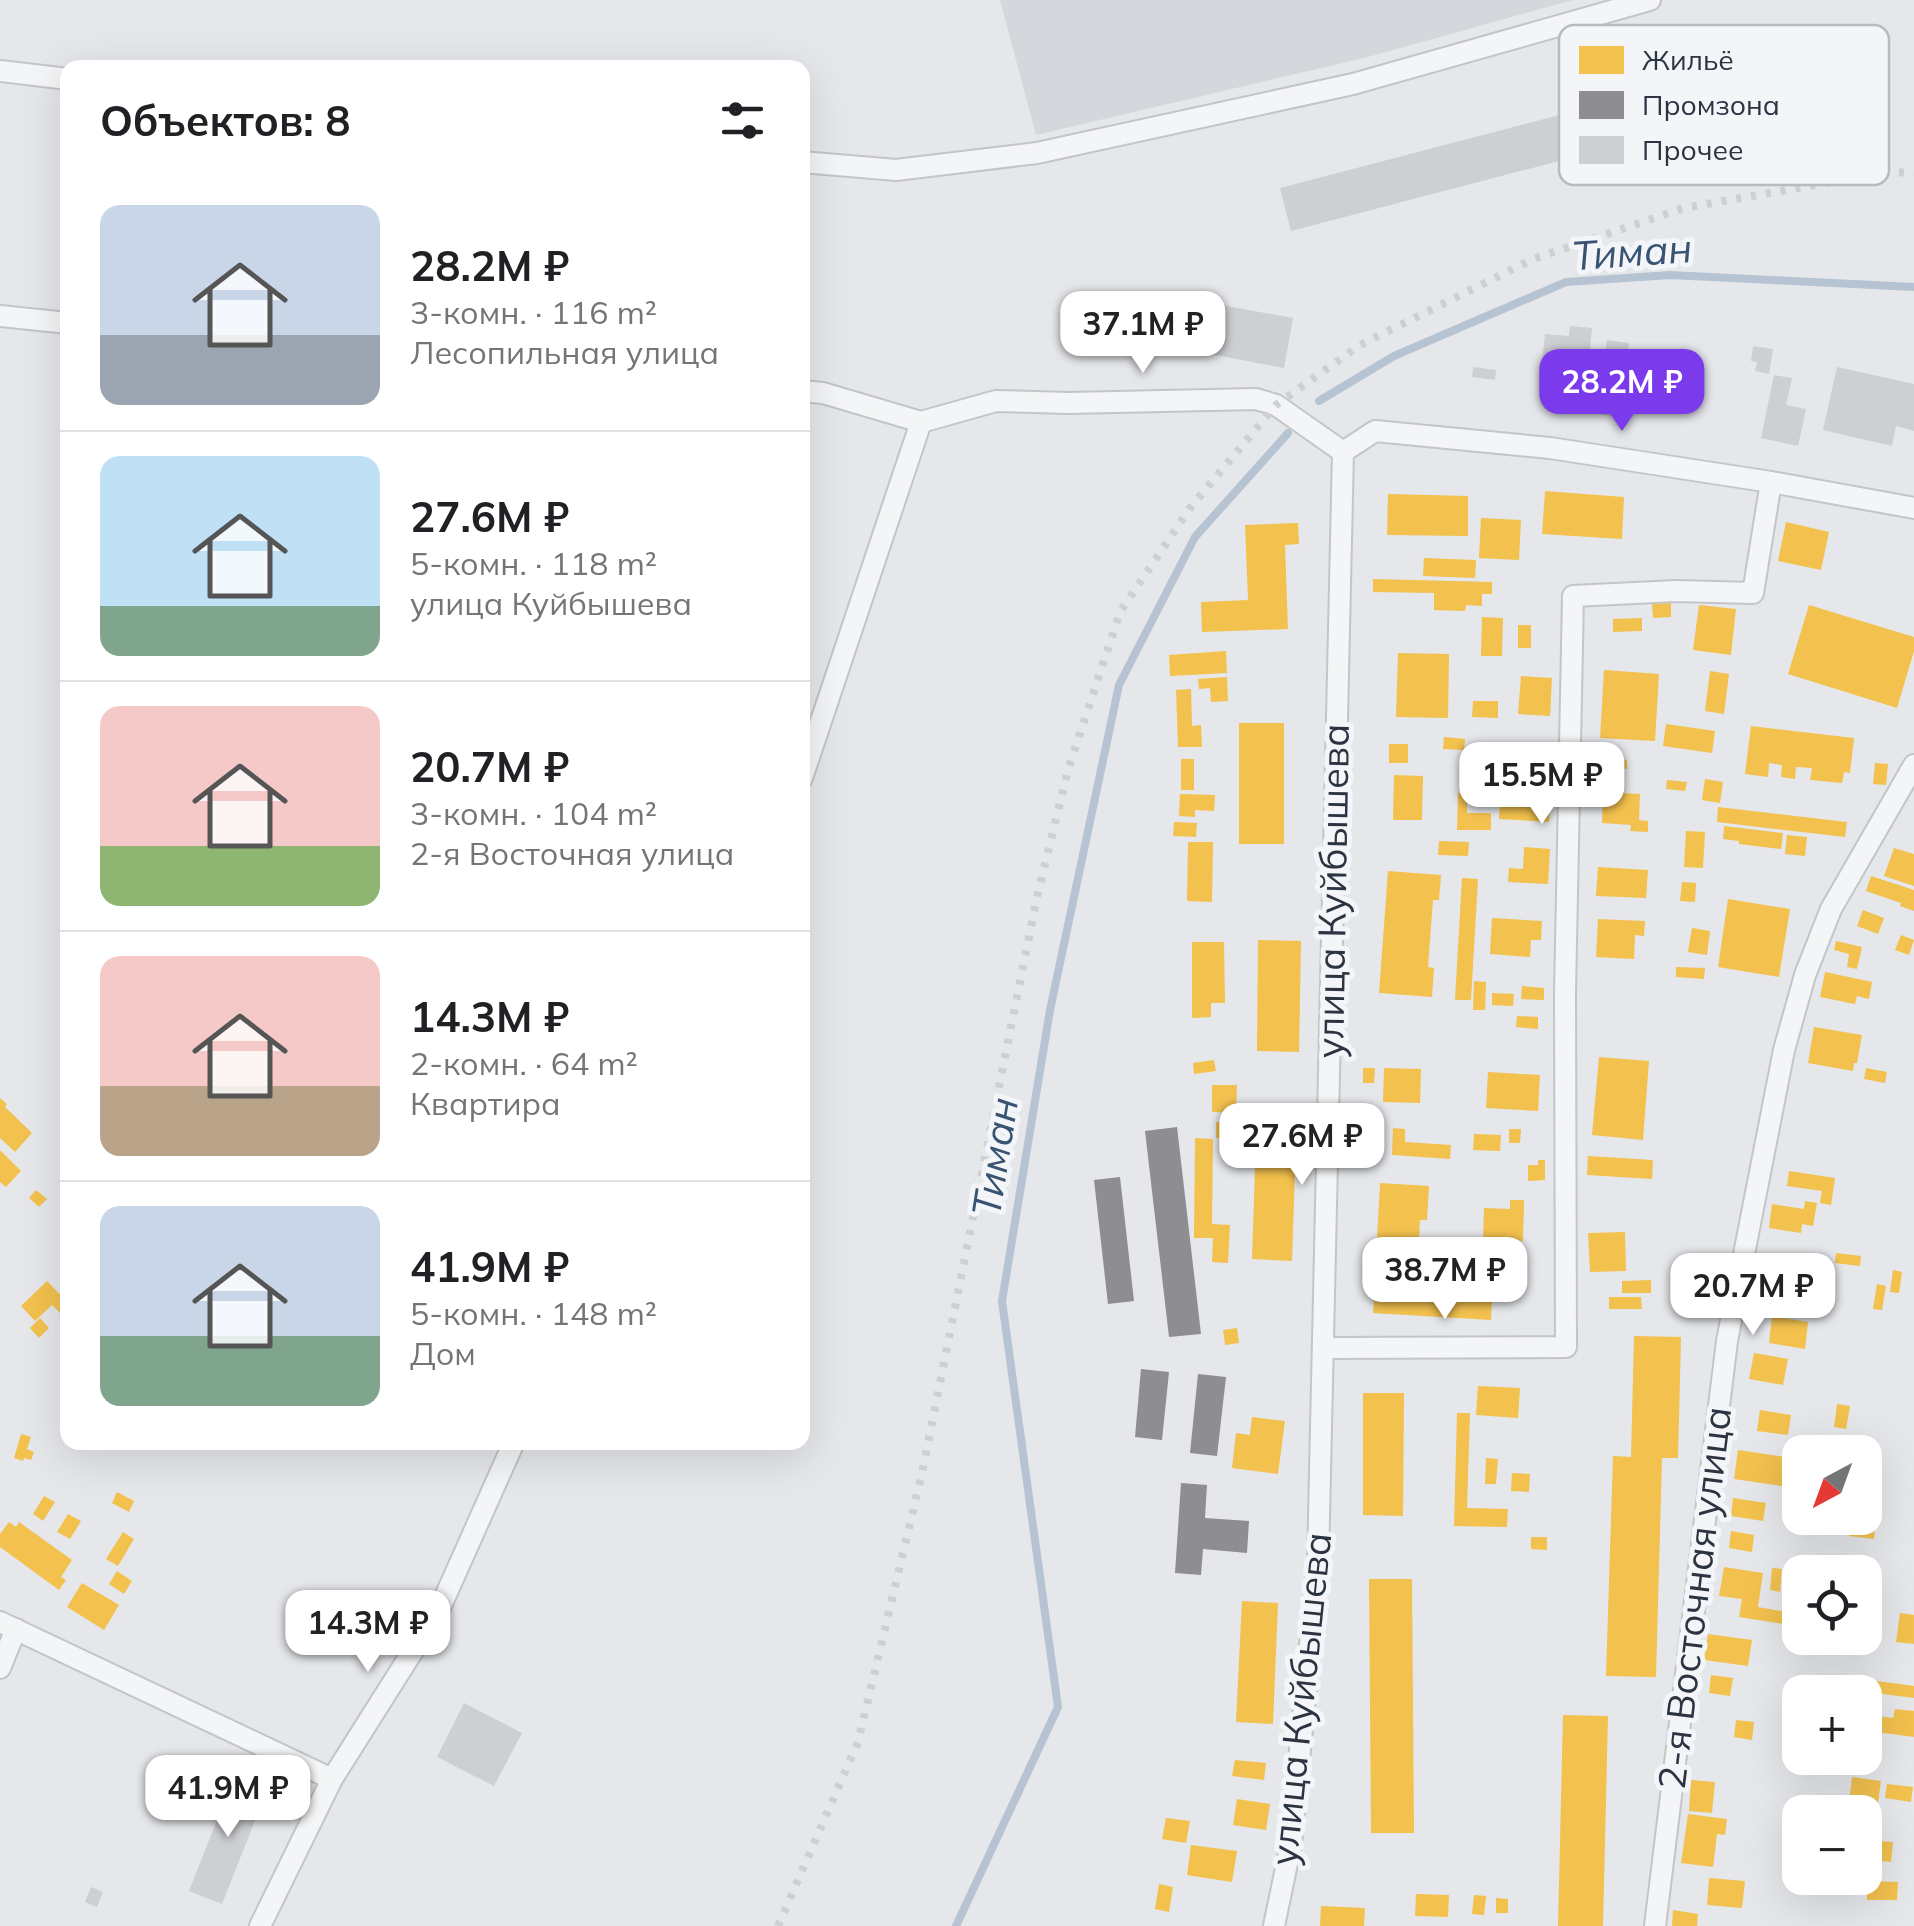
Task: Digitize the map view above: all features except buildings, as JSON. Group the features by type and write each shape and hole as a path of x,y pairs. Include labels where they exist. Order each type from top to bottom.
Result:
{"street":[{"path":"1562,25 1650,0"},
{"path":"810,163 896,170 1037,153 1353,84 1559,26"},
{"path":"0,71 60,78"},
{"path":"0,316 60,322"},
{"path":"810,392 921,422 996,401 1256,400 1276,405 1343,452 1375,431 1550,448 1914,508"},
{"path":"810,754 921,422"},
{"name":"улица Куйбышева","path":"1274,1926 1292,1844 1318,1560 1343,452"},
{"path":"1324,1348 1566,1346 1565,993 1572,596 1676,591 1753,593 1771,482"},
{"name":"2-я Восточная улица","path":"1656,1926 1727,1340 1784,1050 1805,975 1832,909 1914,764"},
{"path":"260,1926 332,1779 440,1608 510,1450"},
{"path":"0,1668 8,1626 332,1779"}],"shaded area":[{"path":"1000,0 1573,0 1368,57 1036,135"}],"waterway":[{"name":"Тиман","path":"1319,401 1394,356 1566,282 1670,275 1914,287"},
{"name":"Тиман","path":"956,1926 1058,1707 1002,1301 1050,1010 1119,685 1195,537 1288,433"}],"railway":[{"path":"1889,172 1914,173"},
{"path":"778,1926 858,1742 922,1473 1037,897 1068,770 1120,612 1190,508 1276,405 1360,345 1533,259 1684,208 1815,185"}]}
